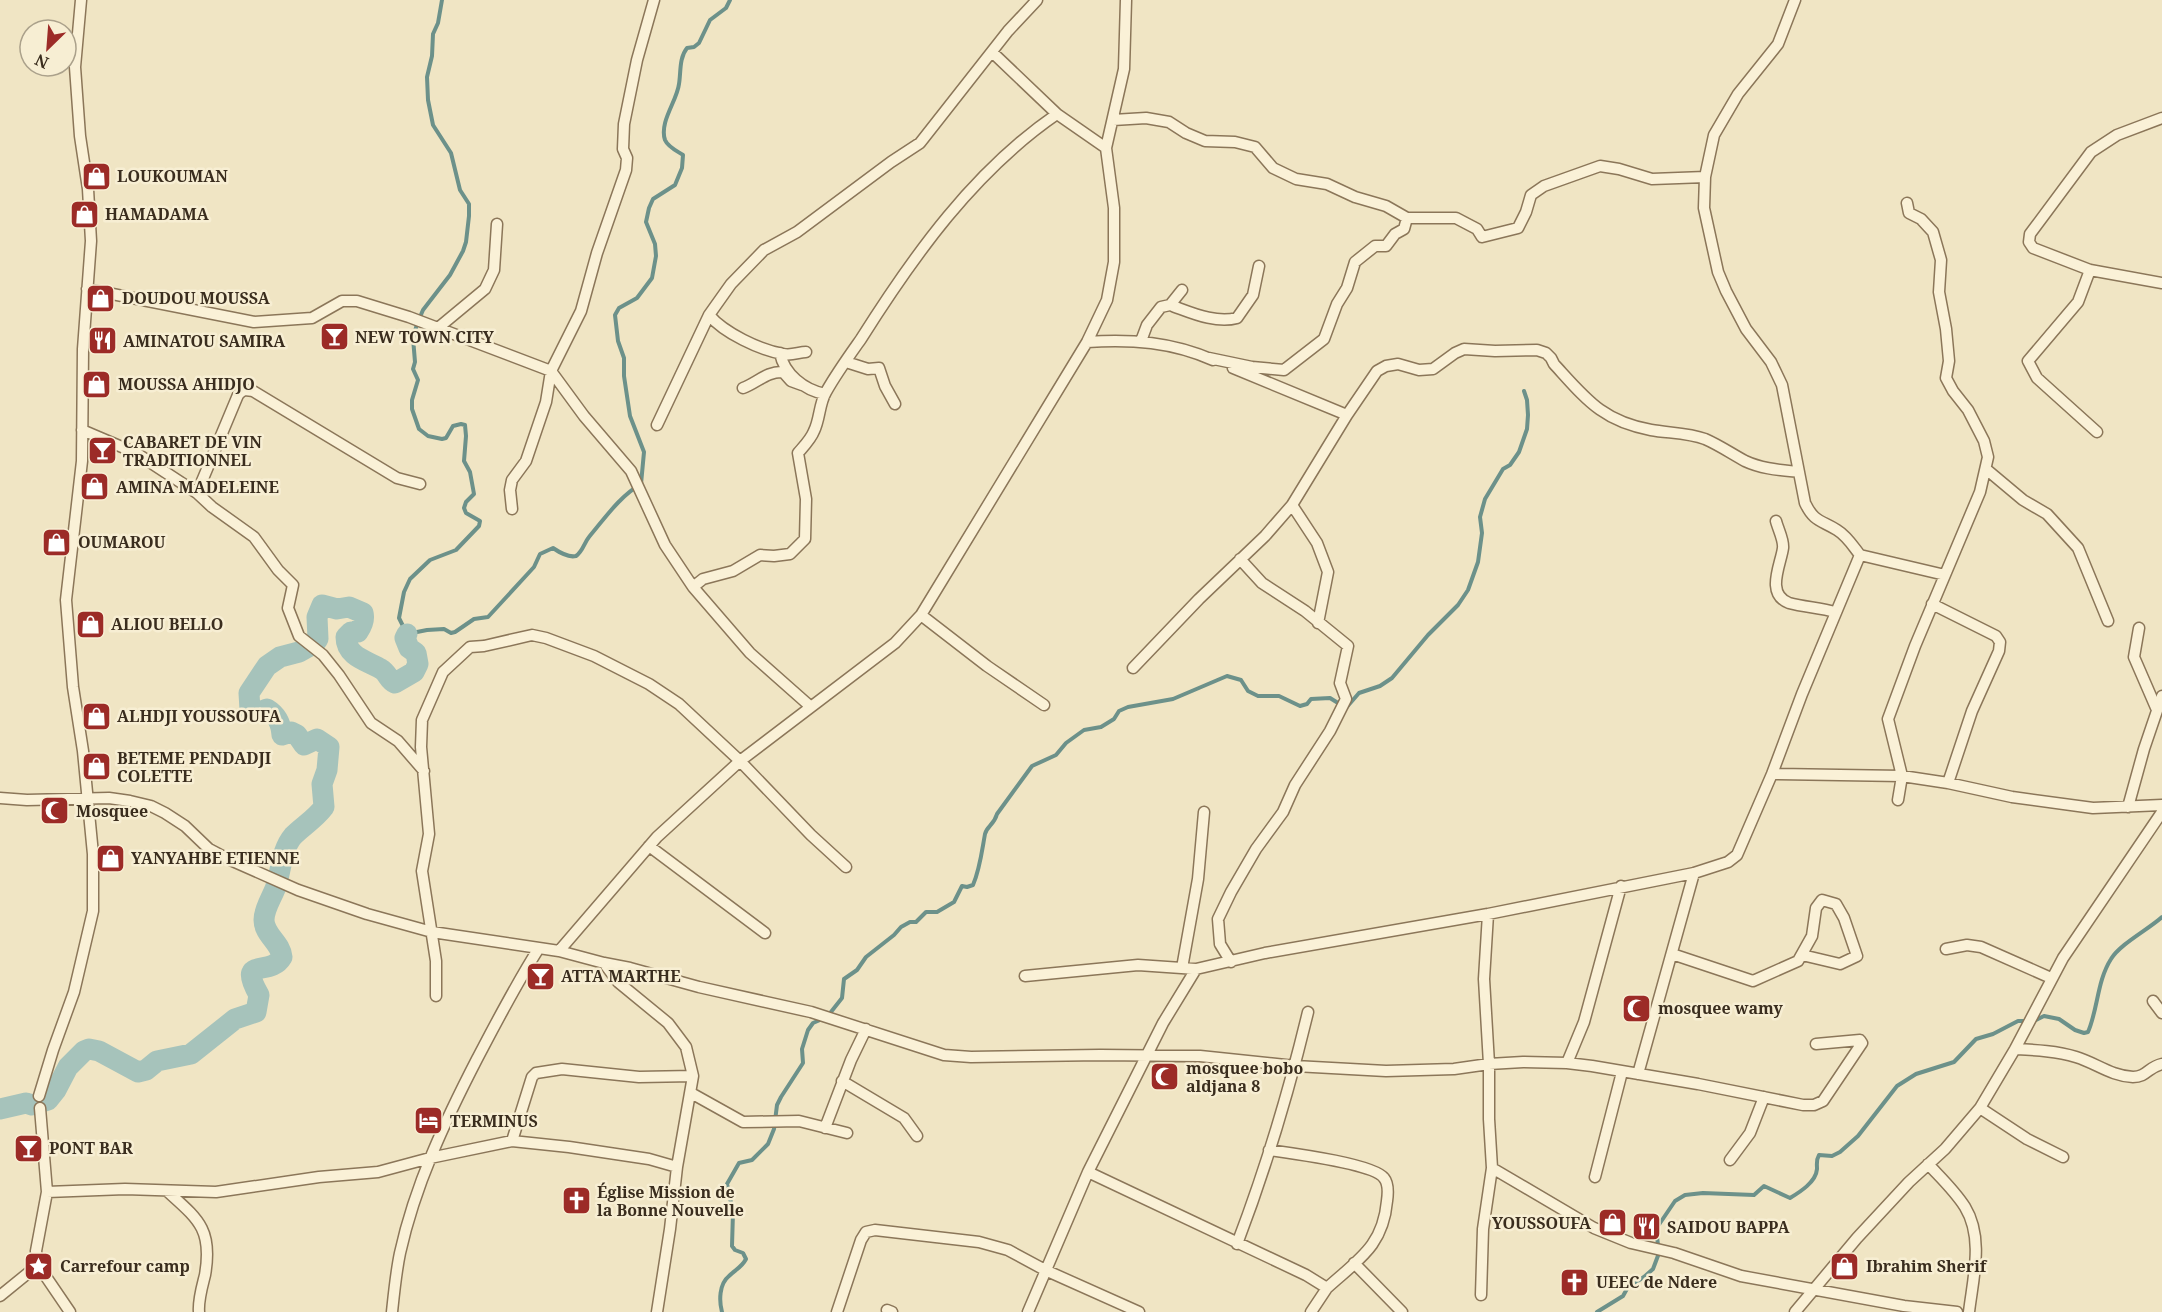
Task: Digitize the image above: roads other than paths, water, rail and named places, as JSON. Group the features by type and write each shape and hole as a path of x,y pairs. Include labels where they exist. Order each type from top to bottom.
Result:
{"street":[{"path":"39,1096 74,992 93,911 93,854 83,751 73,687 66,600 82,461 83,349 91,241 75,67 81,0"},
{"path":"512,508 510,490 512,480 526,460 546,402 551,371 581,311 597,253 626,170 627,158 623,149 624,124 637,60 654,0"},
{"path":"657,425 709,315 731,284 764,250 796,232 920,143 992,52 1037,0"},
{"path":"558,951 649,846 690,805 740,761 896,643 921,615 1087,342 1107,300 1114,262 1114,208 1106,148 1124,69 1126,0"},
{"path":"1795,0 1778,44 1738,94 1714,135 1705,177 1704,208 1718,272 1746,329 1771,362 1782,385 1805,503 1811,515 1839,531 1860,555 1946,575"},
{"path":"992,52 1057,114 1106,148"},
{"path":"693,587 703,579 733,571 760,555 790,554 805,539 806,499 798,453 814,432 825,394 884,302 944,220 1006,155 1032,131 1057,114"},
{"path":"1113,120 1146,118 1169,122 1205,141 1234,142 1255,147 1273,168 1296,179 1327,184 1355,197 1386,206 1407,218 1456,218 1477,229 1482,237 1518,228 1531,195 1544,186 1600,166 1652,178 1705,177"},
{"path":"2162,118 2117,135 2091,152 2030,234 2029,242 2033,248 2090,270 2162,283"},
{"path":"1898,800 1902,776 1888,718 1932,604 1980,492 1988,457 1984,441 1968,410 1953,392 1946,378 1948,361 1946,329 1939,292 1941,260 1934,232 1921,219 1909,213 1907,203"},
{"path":"1209,358 1252,367 1284,370 1324,339 1337,304 1347,288 1355,262 1375,246 1386,246 1395,234 1404,229 1407,218"},
{"path":"435,327 485,289 494,270 497,224"},
{"path":"1141,341 1147,325 1161,307 1170,305 1227,321 1237,318 1253,295 1259,266"},
{"path":"2090,270 2078,302 2028,361 2037,378 2097,432"},
{"path":"87,289 254,322 312,318 342,301 357,301 410,317 551,371 584,416 631,471 665,545 693,587 750,653 811,707"},
{"path":"1170,305 1182,290"},
{"path":"709,315 716,324 750,343 791,355 806,352"},
{"path":"1087,342 1141,341 1185,348 1347,415"},
{"path":"1133,668 1292,505 1347,415 1377,371 1386,366 1398,364 1419,370 1433,369 1464,349 1537,350 1551,358 1591,404 1626,424 1703,438 1747,462 1768,469 1799,472"},
{"path":"780,353 789,373 802,385"},
{"path":"846,362 867,369 879,368 885,386 895,404"},
{"path":"743,388 768,374 783,372 791,381 814,392 825,394"},
{"path":"197,493 238,395 241,391 246,390 253,391 398,478 420,484"},
{"path":"82,430 136,453 197,493 212,507 254,537 278,570 293,585 288,608 299,636 323,655 371,723 398,741 424,772"},
{"path":"1986,469 2023,500 2047,514 2078,548 2108,621"},
{"path":"1292,505 1317,543 1328,572 1318,623"},
{"path":"1776,521 1784,546 1777,570 1776,585 1779,593 1786,602 1835,612"},
{"path":"1025,976 1138,965 1196,969 1265,953 1488,915 1621,886 1694,873 1728,862 1737,855 1772,774 1802,694 1860,555"},
{"path":"1231,962 1220,944 1218,920 1231,892 1256,849 1283,812 1295,785 1330,731 1346,699 1340,683 1348,646 1305,611 1262,583 1240,559"},
{"path":"1932,604 1996,636 2000,642 1999,651 1972,711 1948,783"},
{"path":"921,615 987,666 1044,705"},
{"path":"2139,628 2134,657 2157,710"},
{"path":"436,996 436,961 422,872 429,834 421,747 422,720 444,672 470,647 532,635 594,656 649,684 679,704 740,761 811,835 846,867"},
{"path":"2128,807 2162,696"},
{"path":"1772,774 1902,776 2093,808 2162,806"},
{"path":"0,798 27,800 109,798 151,806 185,826 210,849 298,890 367,914 432,932 558,951 699,987 811,1012 944,1055 1200,1056 1295,1066 1386,1071 1454,1069 1522,1062 1567,1064 1592,1066 1803,1105 1814,1105 1823,1101 1862,1043 1860,1040 1816,1044"},
{"path":"1182,968 1198,879 1204,812"},
{"path":"1795,1312 1883,1209 1945,1149 1980,1108 2015,1049 2051,978 2162,812"},
{"path":"649,846 765,933"},
{"path":"1638,1074 1694,873"},
{"path":"1567,1064 1584,1022 1621,886"},
{"path":"1672,954 1753,981 1798,962 1812,936 1818,904 1822,900 1836,904 1844,918 1857,956 1840,964 1802,955"},
{"path":"1481,1295 1483,1229 1492,1168 1489,1119 1490,1064 1484,979 1488,915"},
{"path":"1946,949 1967,945 1981,947 2051,978"},
{"path":"392,1312 399,1255 413,1204 430,1158 450,1111 515,986 539,948"},
{"path":"604,963 618,982 668,1023 686,1047 693,1076 677,1167 657,1312"},
{"path":"1028,1312 1088,1172 1168,1014 1196,969"},
{"path":"2153,1001 2162,1012"},
{"path":"1237,1244 1295,1066 1308,1012"},
{"path":"825,1128 842,1081 866,1029"},
{"path":"2015,1049 2078,1057 2111,1073 2135,1077 2145,1075 2153,1066 2162,1064"},
{"path":"512,1141 532,1077 536,1073 562,1069 639,1077 693,1076"},
{"path":"1595,1177 1622,1072"},
{"path":"842,1081 904,1118 917,1136"},
{"path":"691,1093 743,1122 799,1121 847,1133"},
{"path":"1730,1160 1750,1133 1764,1097"},
{"path":"40,1108 47,1192 36,1251 38,1265 70,1312"},
{"path":"1980,1108 2026,1139 2063,1157"},
{"path":"47,1192 125,1189 216,1192 378,1172 430,1158 512,1141 649,1159 677,1167"},
{"path":"1269,1150 1375,1171 1385,1179 1388,1190 1386,1220 1376,1242 1327,1288 1311,1312"},
{"path":"1928,1164 1953,1191 1972,1222 1976,1238 1976,1260 1969,1312"},
{"path":"1492,1168 1594,1228 1631,1243 1674,1253 1741,1276 1904,1306 1957,1312"},
{"path":"1088,1172 1306,1275 1327,1288"},
{"path":"167,1191 193,1214 206,1236 207,1260 199,1312"},
{"path":"837,1312 861,1240 866,1232 875,1230 979,1242 1008,1250 1045,1270 1139,1312"},
{"path":"1354,1263 1402,1312"},
{"path":"0,1296 38,1265"}],"waterway":[{"path":"442,0 438,23 433,34 432,56 427,77 428,100 433,125 451,153 460,190 469,204 469,216 463,251 450,275 423,310 417,324 413,338 415,362 413,369 418,380 412,400 412,409 419,429 428,436 446,438 453,426 465,425 464,461 470,472 474,494 466,502 464,508 466,513 480,521 479,526 456,550 430,560 410,579 404,592 399,618 407,634 444,629 451,633 474,619 488,617 534,567 540,554 553,548 561,553 576,556 613,508 641,484 644,452 630,416 624,376 624,358 618,341 615,315 619,308 637,298 652,278 656,256 655,244 646,222 649,208 653,199 675,185 682,168 683,155 668,145 665,140 664,126 678,91 683,56 687,48 699,43 710,20 726,8 730,0"},
{"path":"722,1312 720,1298 723,1283 746,1259 743,1253 732,1246 733,1212 727,1184 739,1163 752,1160 768,1144 774,1129 777,1105 803,1063 802,1049 808,1030 813,1023 827,1017 842,998 844,979 857,970 866,957 901,927 910,922 916,922 926,912 937,912 954,902 962,886 973,885 985,834 997,814 1032,766 1056,755 1066,743 1084,730 1101,727 1114,719 1119,711 1128,707 1173,699 1227,676 1241,680 1248,691 1258,696 1279,696 1300,706 1307,704 1311,699 1330,698 1346,708 1359,693 1380,686 1392,678 1428,635 1458,605 1468,590 1478,562 1482,533 1480,517 1485,499 1503,469 1510,465 1519,452 1527,429 1527,400 1524,391"},
{"path":"0,1109 26,1103 32,1105 48,1100 68,1067 89,1049 99,1051 138,1072 146,1070 157,1061 191,1054 235,1019 256,1012 259,995 251,975 257,969 277,963 282,957 279,947 269,935 265,925 265,912 275,889 289,842 324,807 322,784 327,770 329,747 317,739 304,745 297,735 291,732 282,735 278,720 270,711 267,709 257,713 250,710 249,693 267,666 280,657 299,652 315,643 318,639 317,617 322,605 337,609 349,607 363,613 361,627 358,632 351,632 346,637 347,644 354,654 383,671 395,683 414,672 418,664 416,653 409,648 405,638 407,634"},
{"path":"1597,1312 1623,1296 1628,1287 1653,1269 1659,1253 1656,1229 1675,1201 1685,1195 1703,1193 1754,1195 1764,1186 1790,1198 1814,1178 1819,1155 1832,1156 1840,1152 1858,1136 1897,1086 1916,1074 1954,1062 1976,1039 1993,1034 2018,1021 2034,1021 2044,1016 2059,1019 2075,1030 2088,1032 2103,976 2111,959 2121,948 2162,917"}],"place":[{"name":"LOUKOUMAN","path":"96,176"},
{"name":"HAMADAMA","path":"84,214"},
{"name":"DOUDOU MOUSSA","path":"101,298"},
{"name":"NEW TOWN CITY","path":"334,337"},
{"name":"AMINATOU SAMIRA","path":"102,341"},
{"name":"MOUSSA AHIDJO","path":"97,384"},
{"name":"CABARET DE VIN TRADITIONNEL","path":"102,451"},
{"name":"AMINA MADELEINE","path":"95,487"},
{"name":"OUMAROU","path":"57,542"},
{"name":"ALIOU BELLO","path":"90,624"},
{"name":"ALHDJI YOUSSOUFA","path":"96,716"},
{"name":"BETEME PENDADJI COLETTE","path":"96,767"},
{"name":"Mosquee","path":"55,811"},
{"name":"YANYAHBE ETIENNE","path":"110,858"},
{"name":"ATTA MARTHE","path":"540,976"},
{"name":"mosquee wamy","path":"1637,1008"},
{"name":"mosquee bobo aldjana 8","path":"1165,1077"},
{"name":"TERMINUS","path":"429,1121"},
{"name":"PONT BAR","path":"28,1148"},
{"name":"Église Mission de la Bonne Nouvelle","path":"576,1201"},
{"name":"YOUSSOUFA","path":"1612,1223"},
{"name":"SAIDOU BAPPA","path":"1646,1227"},
{"name":"Carrefour camp","path":"39,1266"},
{"name":"Ibrahim Sherif","path":"1845,1266"},
{"name":"UEEC de Ndere","path":"1575,1282"}]}
